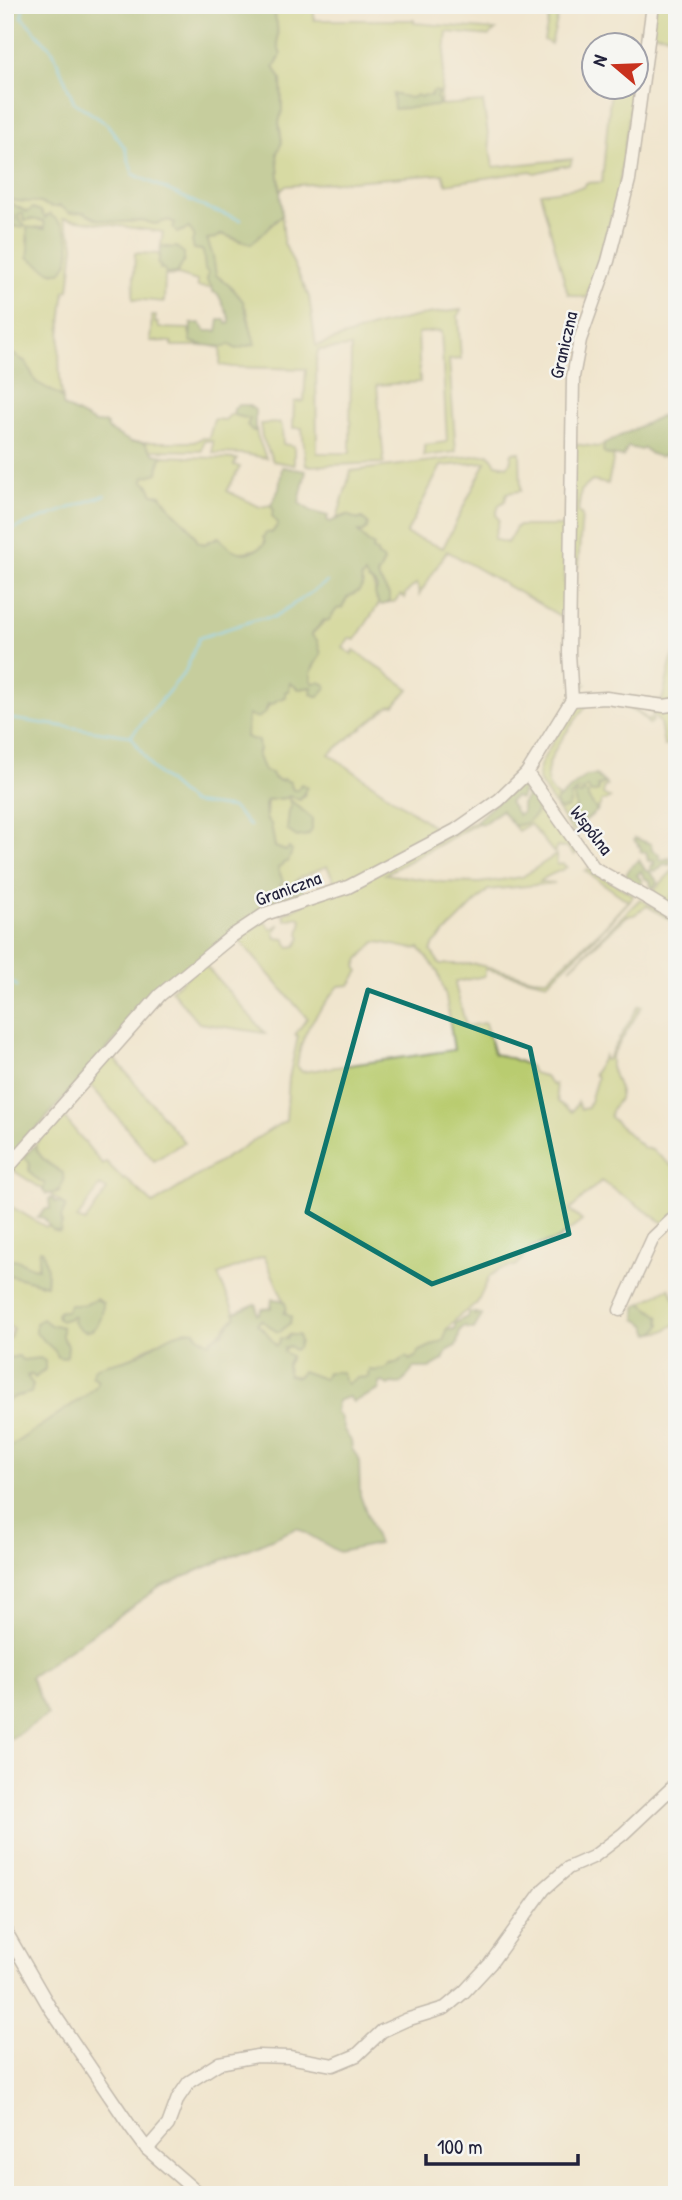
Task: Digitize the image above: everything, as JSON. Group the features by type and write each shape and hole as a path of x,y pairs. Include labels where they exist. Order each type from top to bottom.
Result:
{"street":[{"name":"Graniczna","path":"5,1171 160,995 232,936 265,914 348,887 456,830 499,800 527,773 572,699 569,653 572,377 580,340 608,261 629,180 653,5"},
{"path":"572,699 606,698 664,706 677,704"},
{"name":"Wspólna","path":"527,773 594,868 677,916"},
{"path":"620,1310 653,1238 677,1215"},
{"path":"148,2149 168,2125 178,2098 189,2082 219,2063 257,2056 289,2057 333,2065 357,2055 382,2031 405,2020 445,2008 490,1964 544,1889 568,1868 593,1857 623,1834 677,1783"},
{"path":"5,1930 50,2008 148,2149 200,2195"}],"highlighted area":[{"path":"368,990 530,1048 569,1234 432,1284 307,1212"}],"green space":[{"path":"5,5 274,5 281,55 274,67 281,79 282,110 279,123 282,142 277,153 282,215 251,244 222,234 207,239 216,275 243,301 255,344 236,349 229,344 225,347 190,341 191,324 200,323 206,331 217,331 219,320 225,320 227,324 230,319 218,294 213,292 207,281 203,252 194,249 194,235 189,228 177,233 173,228 175,223 169,220 155,224 143,221 118,222 97,219 84,212 70,213 60,206 51,207 5,197"},
{"path":"274,5 314,5 314,20 414,20 414,23 496,30 489,36 447,32 440,105 483,102 493,167 572,159 570,166 446,184 443,174 285,186 281,191 276,153 282,142 279,123 282,110 281,79 274,67 281,55"},
{"path":"552,5 561,5 551,44 544,40"},
{"path":"655,5 677,5 677,36 650,33"},
{"path":"432,92 439,93 436,97 439,102 437,106 394,109 393,94 411,98 417,95 431,96"},
{"path":"610,102 631,102 619,187 586,298 568,294 540,193 602,182"},
{"path":"5,197 51,207 60,206 118,222 143,221 155,224 169,220 184,231 189,228 195,235 199,250 203,252 212,288 198,287 197,281 178,275 165,276 164,302 133,299 135,253 159,254 161,266 177,273 184,261 169,247 161,246 163,232 63,218 74,246 69,290 65,291 60,332 59,359 63,400 35,382 26,362 5,351 5,248 13,253 5,223 15,227 20,220 18,214 21,213 24,213 26,221 44,221 46,228 36,227 28,233 27,241 32,260 54,273 68,262 67,242 63,230 50,214 45,218 25,211 5,200"},
{"path":"5,200 28,212 33,208 41,211 45,218 50,214 63,226 70,250 65,268 61,272 51,272 28,257 27,227 45,229 44,221 26,221 21,213 18,215 25,226 21,228 5,223 8,218 15,221 15,217 5,207"},
{"path":"282,215 284,243 309,297 316,346 376,326 427,314 461,310 458,316 461,359 449,360 456,452 424,456 424,445 447,442 441,331 418,333 420,382 377,385 384,463 306,466 302,428 293,428 294,402 304,401 306,369 220,365 221,348 211,346 228,344 236,349 254,344 247,310 232,288 216,275 207,239 222,234 251,244","holes":["351,347 350,453 317,453 318,350"]},
{"path":"161,246 176,247 184,253 184,261 177,273 166,274 164,269 160,269 161,266 158,265"},
{"path":"152,316 156,316 155,323 158,323 159,328 190,329 189,333 202,346 172,346 172,342 150,341"},
{"path":"5,351 26,362 36,382 59,395 63,406 95,423 106,423 108,429 131,442 144,442 154,454 164,456 160,459 158,473 144,477 143,481 148,484 153,494 161,495 198,542 204,544 219,537 235,551 247,553 259,548 265,543 263,537 267,532 272,533 278,524 272,516 271,505 279,489 282,467 306,471 299,503 313,512 328,516 327,520 330,522 347,515 358,520 362,518 368,524 367,529 358,532 374,546 373,551 377,552 378,557 383,559 377,576 389,595 389,602 379,604 375,584 368,580 365,574 361,579 363,585 359,591 347,598 342,608 337,609 328,621 324,620 311,635 317,640 321,654 312,671 312,683 326,685 319,697 311,694 312,687 299,689 290,683 289,690 285,692 286,697 268,704 265,713 258,718 248,715 246,737 258,741 257,754 264,771 271,773 275,779 290,782 293,790 297,790 301,784 307,787 300,800 290,796 267,800 265,805 266,819 271,824 275,847 286,851 289,848 292,851 288,862 278,868 283,882 279,887 291,893 297,890 296,881 299,879 305,896 282,904 149,1001 5,1165"},
{"path":"238,405 248,405 255,410 255,431 247,425 250,419 233,415"},
{"path":"677,408 677,459 672,461 663,455 660,457 651,454 644,448 641,450 628,447 623,457 605,454 603,451 604,444"},
{"path":"231,414 250,418 250,427 255,431 256,428 266,458 213,453 213,441 204,441 202,451 150,450 144,442 194,442 209,438 214,419 225,420"},
{"path":"280,423 283,444 294,446 294,465 273,461 262,437 260,424"},
{"path":"573,444 598,447 604,444 605,454 614,456 608,484 592,481 581,491 578,512 582,515 578,567 572,566"},
{"path":"520,452 521,491 507,493 505,501 499,505 496,515 499,520 494,539 507,543 517,526 565,526 564,616 447,551 419,595 417,583 405,594 405,598 401,595 394,602 389,602 389,595 377,576 383,559 372,551 374,546 358,531 363,532 368,524 362,518 358,520 347,515 337,518 351,471 489,454 496,464 507,466 512,453","holes":["486,462 443,548 406,534 441,466"]},
{"path":"160,458 237,459 234,465 240,467 227,491 260,507 271,505 278,524 261,548 237,552 228,548 218,537 204,544 198,542 191,529 161,495 153,494 143,481 144,477 160,465"},
{"path":"365,574 373,584 379,604 355,640 349,638 343,648 352,654 354,650 409,689 395,705 389,706 329,754 440,831 435,837 337,887 327,866 299,878 296,881 297,890 291,893 279,887 281,876 278,868 285,862 287,852 275,847 271,824 266,820 267,800 290,796 300,800 305,794 292,790 292,786 262,768 259,763 259,749 246,737 248,715 254,717 265,713 270,703 286,697 284,692 290,683 299,689 312,687 315,683 312,683 312,669 319,657 315,638 310,636 347,598 359,591 360,579"},
{"path":"677,647 677,702 656,703 621,697 592,697 575,694 576,684 586,684 582,688 582,695 605,695 662,701"},
{"path":"582,701 628,703 648,720 651,718 653,721 649,724 636,712 622,706 588,704 572,724 549,764 547,777 550,789 559,798 556,801 580,788 605,783 607,786 603,788 603,794 610,798 602,801 597,811 588,798 577,804 568,814 575,829 572,832 539,781 538,774 541,763 573,706"},
{"path":"647,708 677,710 677,748 664,746 660,723"},
{"path":"596,775 605,783 598,786 599,791 591,793 587,787 583,791 577,790 570,797 568,808 557,808 556,801 586,776"},
{"path":"516,784 525,784 520,799 515,797 509,802 518,815 522,813 528,787 535,791 542,803 536,807 536,814 526,823 514,826 501,810 483,824 476,821"},
{"path":"584,792 588,794 597,811 575,829 568,824 568,816 576,808 574,794 581,795"},
{"path":"289,799 312,818 312,830 308,835 297,837 287,830 291,807"},
{"path":"542,803 578,852 574,855 566,846 557,847 554,853 530,824 518,831 514,826 526,823 536,814 536,807"},
{"path":"476,821 478,823 385,874 442,882 479,883 522,877 556,855 557,865 567,867 540,882 555,883 488,890 434,944 431,951 440,964 475,964 547,979 602,929 628,901 585,871 589,869 633,895 632,898 594,939 547,983 485,969 485,976 455,984 466,1026 485,1023 494,1054 530,1066 533,1073 544,1076 552,1085 555,1084 558,1102 572,1112 578,1102 581,1109 588,1108 597,1078 594,1074 604,1056 607,1060 639,1005 642,1006 611,1057 611,1067 620,1092 610,1117 644,1148 652,1150 677,1170 677,1212 664,1223 601,1181 570,1210 582,1221 557,1240 532,1247 517,1265 498,1270 490,1276 477,1303 446,1330 444,1340 418,1352 417,1356 409,1360 390,1364 385,1369 347,1384 326,1377 324,1380 287,1375 287,1364 290,1360 284,1352 289,1346 290,1335 276,1346 256,1323 261,1320 276,1331 290,1323 291,1317 283,1313 285,1303 264,1256 218,1275 236,1316 210,1343 195,1331 186,1330 144,1349 133,1357 107,1366 93,1376 98,1379 96,1386 88,1394 5,1450 5,1402 21,1396 33,1386 27,1376 42,1373 45,1369 18,1356 5,1359 5,1340 10,1338 13,1328 5,1325 5,1274 46,1285 47,1269 42,1251 38,1268 5,1264 5,1226 9,1215 5,1203 46,1227 49,1225 60,1231 61,1217 66,1206 50,1194 59,1192 63,1173 42,1158 35,1145 59,1111 103,1165 106,1162 153,1204 286,1120 289,1078 298,1036 295,1035 307,1018 238,939 265,921 271,929 280,924 274,932 276,938 285,939 289,947 296,946 301,938 299,934 302,920 298,917 286,920 283,914","holes":["375,942 419,948 438,972 446,997 454,1050 302,1072 297,1066 299,1053 311,1023 339,986 350,985 359,971 356,967 359,959","100,1186 107,1190 85,1222 77,1219"]},
{"path":"635,838 651,844 660,860 670,858 670,865 663,864 656,871 650,870 654,861 648,861 646,852 640,851"},
{"path":"639,860 658,882 653,888 641,871 637,875 642,884 638,886 625,880 628,871"},
{"path":"677,866 677,885 671,897 677,903 677,913 653,895 656,888"},
{"path":"640,899 677,920 677,924 647,906 634,915 627,916 570,968"},
{"path":"224,946 227,948 205,965 265,1033 199,1023 171,990"},
{"path":"111,1054 184,1142 154,1161 88,1082"},
{"path":"35,1145 42,1158 63,1173 62,1185 54,1193 46,1194 43,1191 45,1184 29,1170 30,1163 24,1157"},
{"path":"26,1150 33,1176 45,1184 44,1190 11,1169"},
{"path":"49,1199 66,1206 61,1217 60,1232 52,1230 44,1218 38,1217 46,1209 50,1209"},
{"path":"40,1250 43,1251 47,1269 46,1285 5,1274 5,1264 9,1265 10,1261 15,1259 38,1268"},
{"path":"669,1288 677,1303 677,1323 664,1331 650,1334 661,1325 659,1316 642,1303"},
{"path":"96,1299 103,1303 103,1310 95,1328 90,1331 79,1328 73,1322 74,1317 61,1321 58,1319 57,1314 66,1311 70,1305 85,1305"},
{"path":"272,1299 282,1300 286,1308 284,1313 291,1317 290,1323 280,1332 261,1320 257,1324 276,1346 280,1338 287,1339 290,1335 298,1335 298,1348 284,1348 284,1352 291,1356 287,1364 288,1375 298,1377 302,1371 324,1379 327,1372 341,1372 347,1384 356,1378 368,1377 369,1369 385,1369 406,1357 410,1360 417,1356 418,1352 444,1340 446,1330 455,1329 455,1323 467,1317 469,1312 482,1315 474,1329 465,1326 460,1330 457,1345 447,1351 443,1360 429,1368 414,1368 401,1384 379,1383 379,1390 353,1402 349,1397 337,1403 336,1413 340,1416 352,1449 359,1459 360,1495 378,1544 339,1552 297,1528 160,1587 30,1677 48,1715 5,1742 5,1450 88,1394 98,1380 92,1376 95,1368 133,1357 163,1340 187,1331 195,1331 210,1343 236,1316 234,1313 255,1304 259,1314 262,1309 271,1308"},
{"path":"642,1303 659,1316 661,1325 656,1332 650,1334 646,1325 636,1319 636,1307"},
{"path":"43,1319 51,1326 62,1327 62,1337 68,1346 67,1356 58,1357 36,1333 36,1323"},
{"path":"19,1356 22,1360 40,1358 45,1361 45,1369 35,1378 32,1374 27,1376 33,1385 31,1393 5,1402 5,1359"}],"waterway":[{"path":"23,5 22,17 53,51 74,102 107,124 125,148 133,174 207,208 241,220"},
{"path":"5,532 105,495"},
{"path":"5,718 131,736 185,672 199,638 258,619 274,617 327,582"},
{"path":"131,736 152,768 192,803 233,808 250,826"},
{"path":"5,976 17,986"}]}
